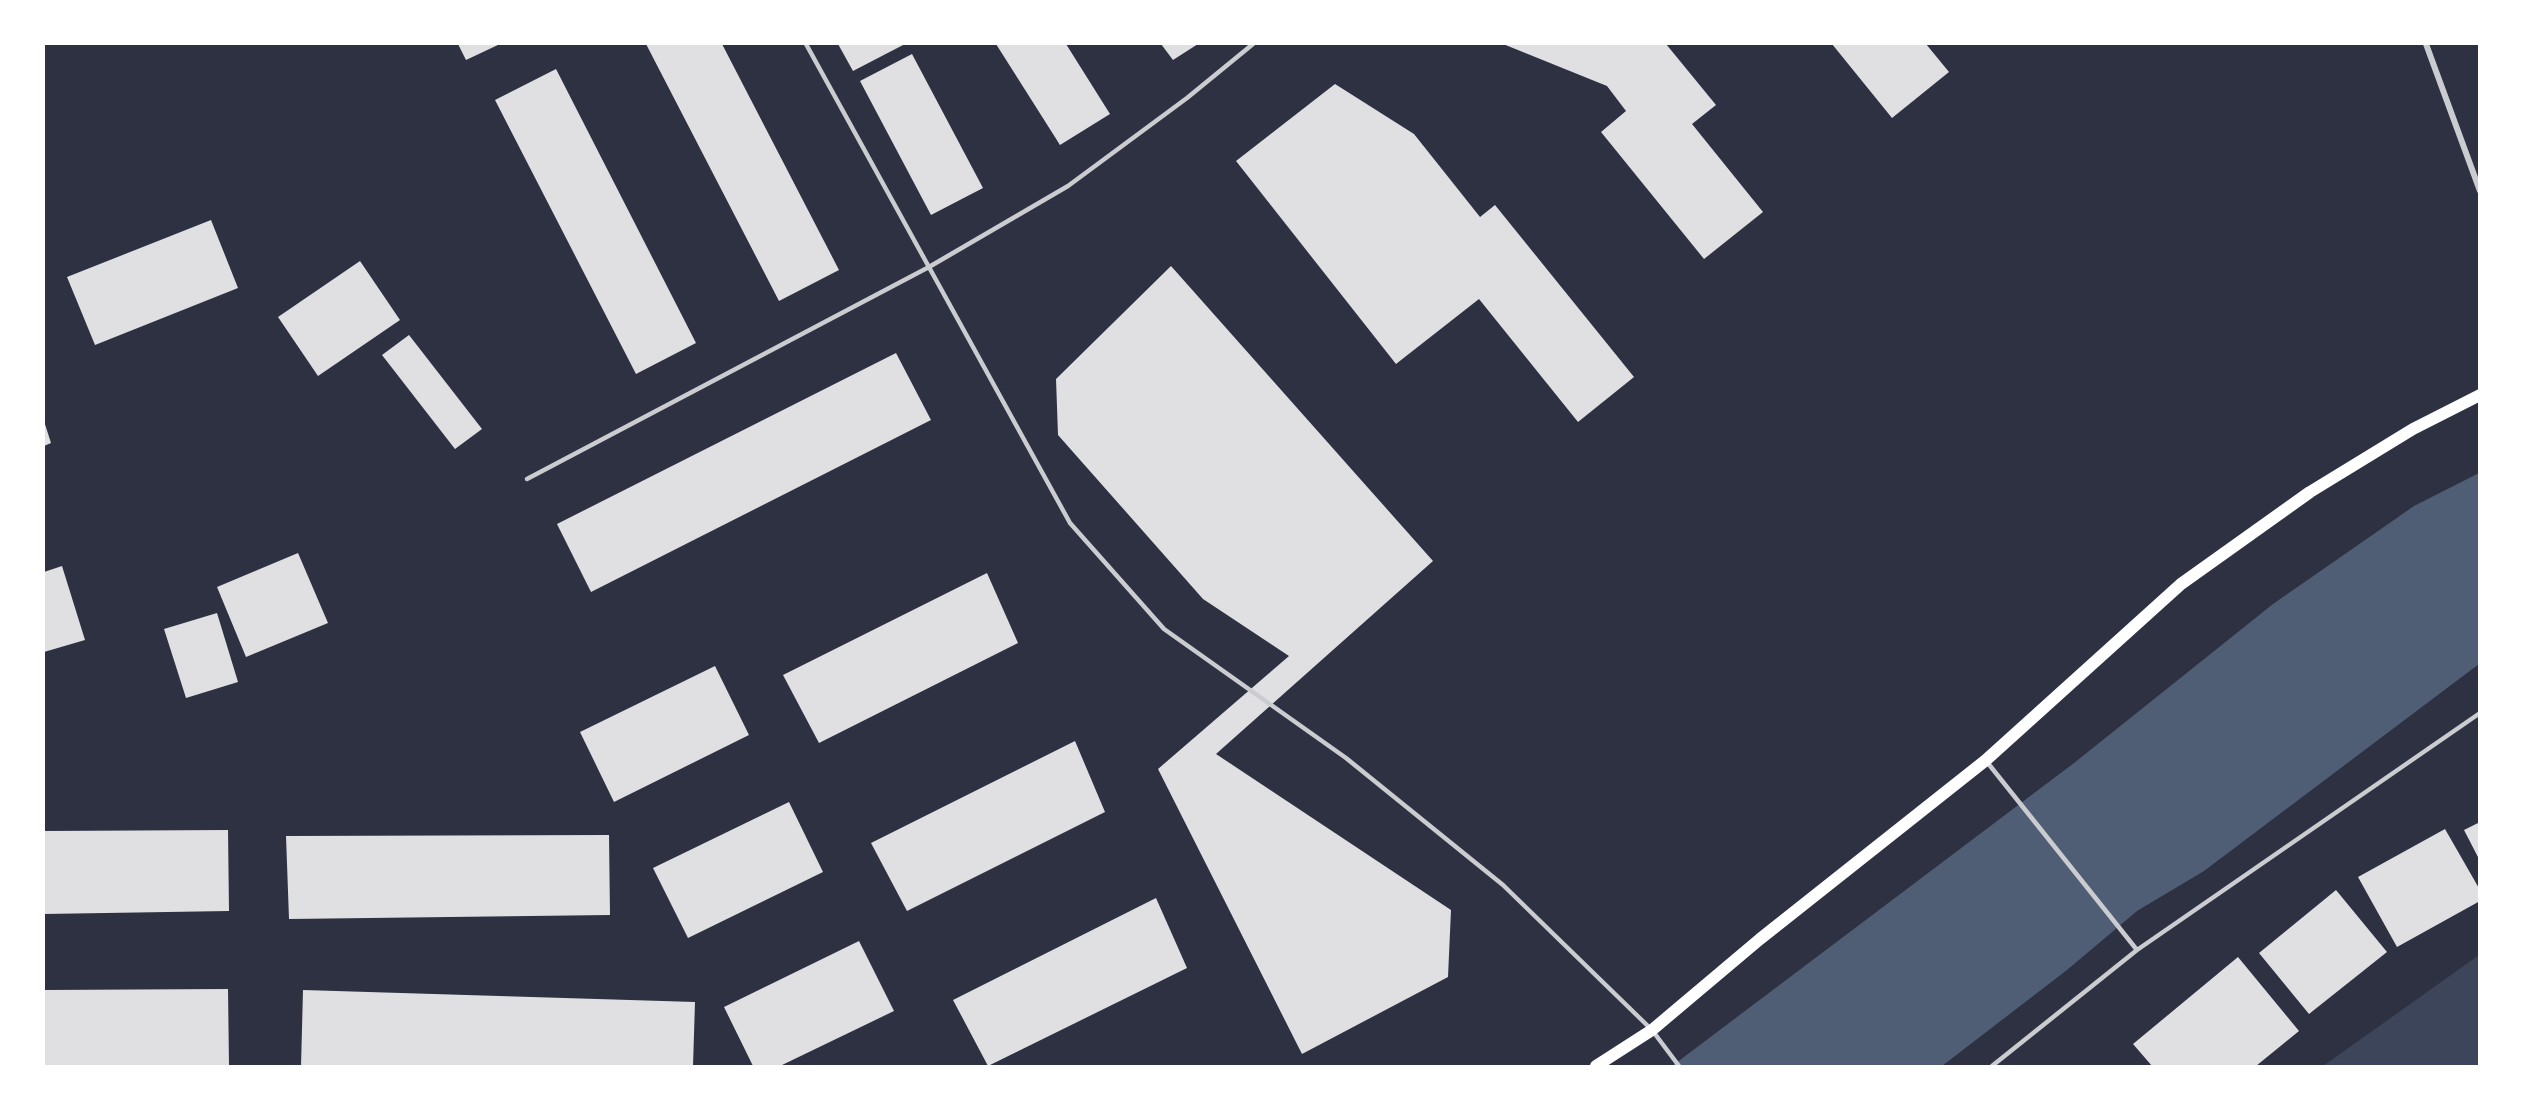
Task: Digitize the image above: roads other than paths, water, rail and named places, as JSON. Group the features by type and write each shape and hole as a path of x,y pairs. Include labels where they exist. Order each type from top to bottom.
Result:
{"main road":[{"path":"1596,1066 1652,1030 1760,939 1986,760 2181,584 2310,492 2413,429 2480,395"}],"street":[{"path":"2426,44 2480,191"}],"lane":[{"path":"806,44 1070,523 1164,629 1346,758 1503,885 1652,1030 1679,1066"},
{"path":"527,479 930,267 1068,186 1187,98 1253,44"},
{"path":"1992,1066 2137,950 2480,713"},
{"path":"1986,760 2137,950"}]}
